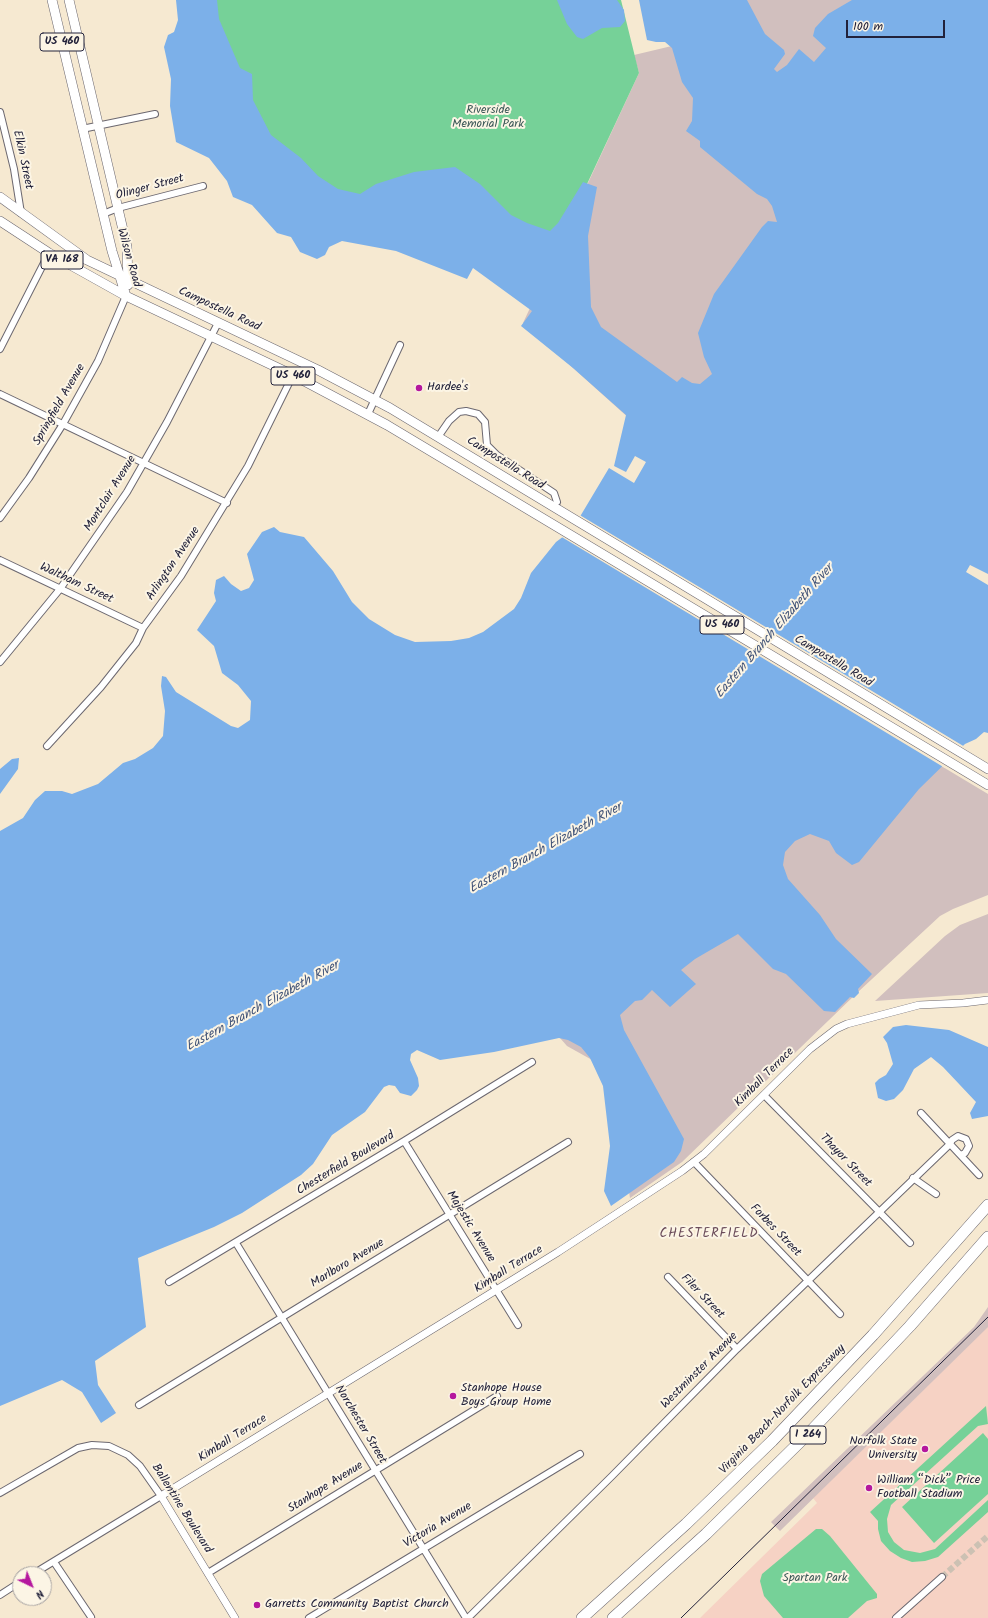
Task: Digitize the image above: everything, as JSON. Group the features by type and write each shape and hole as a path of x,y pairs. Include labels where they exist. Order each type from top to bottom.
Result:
{"highway":[{"name":"Virginia Beach-Norfolk Expressway","path":"577,1618 586,1614 690,1520 789,1423 874,1335 988,1205"},
{"name":"I 264","path":"613,1618 702,1538 798,1444 910,1326 988,1237"}],"main road":[{"name":"Wilson Road","path":"52,0 103,214 119,276 126,296"},
{"name":"Wilson Road","path":"69,0 127,247 129,281 126,296"},
{"name":"Campostella Road","path":"0,197 87,260 318,370 375,400 988,769"},
{"name":"VA 168","path":"0,221 49,253 126,296"},
{"name":"US 460","path":"126,296 293,376 368,414 988,785"}],"street":[{"name":"Elkin Street","path":"0,112 14,169 21,213"},
{"path":"82,129 155,114"},
{"name":"Olinger Street","path":"103,214 118,208 203,186"},
{"path":"0,349 49,253"},
{"name":"Springfield Avenue","path":"0,518 29,478 63,424 98,361 118,318 126,296"},
{"name":"Montclair Avenue","path":"0,662 60,589 106,526 168,422 218,323"},
{"path":"368,414 400,345"},
{"name":"Arlington Avenue","path":"47,746 136,644 143,628 181,576 227,503 248,466 293,376"},
{"path":"0,394 227,503"},
{"path":"438,437 448,421 459,412 466,410 478,414 485,422 487,445 497,454 554,493 557,502"},
{"name":"Waltham Street","path":"0,560 143,628"},
{"name":"Kimball Terrace","path":"47,1566 565,1248 694,1162 823,1038 847,1024 919,1005 988,1000"},
{"name":"Chesterfield Boulevard","path":"169,1282 236,1243 532,1062"},
{"name":"Thayor Street","path":"764,1095 910,1243"},
{"path":"921,1113 979,1174"},
{"path":"950,1144 954,1137 958,1136 966,1139 969,1146 965,1153 961,1155"},
{"name":"Majestic Avenue","path":"404,1141 518,1325"},
{"name":"Marlboro Avenue","path":"139,1405 568,1142"},
{"name":"Westminster Avenue","path":"467,1618 608,1481 737,1349 950,1144"},
{"name":"Forbes Street","path":"694,1162 840,1314"},
{"path":"913,1178 936,1194"},
{"name":"Norchester Street","path":"236,1243 467,1618"},
{"name":"Filer Street","path":"668,1277 737,1349"},
{"name":"Stanhope Avenue","path":"208,1573 497,1396"},
{"name":"Ballentine Boulevard","path":"0,1493 78,1448 92,1445 109,1446 128,1455 140,1466 161,1496 235,1618"},
{"name":"Victoria Avenue","path":"309,1618 580,1454"},
{"path":"54,1562 91,1617"},
{"path":"896,1618 942,1578"},
{"path":"0,1594 12,1587"}],"shaded area":[{"path":"705,0 988,0 750,527 523,323 639,73 634,55 697,40"},
{"path":"858,716 988,794 988,895 953,909 940,916 858,992 682,1162 630,1198 610,1070 567,1046 498,967"},
{"path":"988,914 988,993 875,1001 945,936 960,925"},
{"path":"988,1307 988,1327 780,1531 771,1522 974,1327"},
{"name":"Norfolk State University","path":"988,1326 988,1618 700,1618 817,1503 813,1498"}],"green space":[{"name":"Riverside Memorial Park","path":"208,0 621,0 639,73 544,276 346,205 266,138"},
{"path":"986,1406 988,1424 978,1426 891,1505 887,1519 888,1532 894,1542 904,1550 920,1553 935,1549 988,1500 988,1512 938,1557 925,1561 912,1562 901,1558 890,1551 881,1541 878,1521 870,1512"},
{"path":"983,1433 988,1439 988,1494 934,1543 902,1507"},
{"name":"Spartan Park","path":"816,1529 822,1529 830,1536 877,1594 877,1598 867,1601 848,1618 783,1618 764,1596 760,1581 762,1574"}],"water":[{"name":"Eastern Branch Elizabeth River","path":"176,0 217,0 219,19 240,68 252,74 253,100 271,135 301,158 318,176 338,189 360,194 376,184 414,172 455,167 480,184 511,215 527,223 550,231 558,223 583,182 597,187 588,236 591,307 601,327 677,382 682,377 692,383 700,384 712,374 704,357 698,333 714,294 762,227 768,221 777,222 772,206 767,199 757,194 700,147 700,141 686,131 692,121 693,98 682,82 672,48 665,42 647,40 639,0 747,0 765,34 784,50 785,54 774,69 777,72 787,65 799,49 814,62 826,48 813,36 815,28 828,14 852,0 988,0 988,574 970,565 966,572 988,585 988,733 984,732 976,739 965,744 919,789 859,862 852,865 836,853 829,841 810,834 795,841 785,852 783,865 788,879 820,915 836,939 872,974 858,989 859,993 854,998 850,997 835,1012 824,1011 786,974 773,969 738,934 695,959 681,970 696,984 670,1007 652,990 642,1000 635,1001 620,1015 624,1030 684,1139 681,1151 674,1162 611,1206 604,1191 610,1146 603,1086 590,1058 581,1047 568,1040 559,1038 494,1052 440,1060 417,1050 411,1054 410,1060 418,1078 419,1086 411,1096 400,1093 395,1086 389,1085 384,1087 365,1112 332,1135 313,1164 301,1175 242,1213 214,1227 138,1258 146,1327 95,1361 98,1385 116,1413 101,1423 82,1392 62,1380 0,1406 0,831 23,818 35,800 45,791 62,791 72,794 98,784 123,763 135,759 153,748 163,736 165,711 161,686 162,676 166,677 176,692 231,726 238,728 250,720 251,701 238,685 222,673 214,646 197,630 216,601 214,593 216,580 224,576 231,584 241,591 249,588 254,580 247,554 262,532 274,527 280,532 304,537 333,571 352,602 369,619 395,635 415,642 451,641 469,638 483,632 514,609 521,598 531,573 556,542 572,530 609,468 634,483 646,462 635,456 626,472 614,466 626,415 573,368 521,326 532,311 473,268 467,279 396,251 342,241 329,247 325,255 317,259 300,252 291,237 277,233 252,205 233,197 227,181 209,158 176,142 170,106 171,79 164,47 168,35 174,32 178,20"},
{"path":"557,0 617,0 624,10 625,21 620,27 602,28 583,39 577,37 567,24"},
{"path":"19,758 18,769 0,794 0,769 12,759"},
{"path":"906,1025 949,1030 988,1047 988,1116 972,1119 970,1113 976,1102 943,1067 931,1057 914,1069 903,1090 894,1099 886,1101 878,1098 875,1083 886,1075 893,1064 887,1043 883,1037 893,1027"}],"pier":[{"path":"578,514 965,747 945,768 560,536 570,528"}],"tunnel":[{"path":"942,1577 988,1536"}],"tram line":[{"path":"681,1618 988,1317"}],"place":[{"name":"Hardee's","path":"419,388"},
{"name":"Stanhope House Boys Group Home","path":"453,1396"},
{"name":"Norfolk State University","path":"925,1449"},
{"name":"William “Dick” Price Football Stadium","path":"869,1488"},
{"name":"Garretts Community Baptist Church","path":"257,1605"}],"district":[{"name":"CHESTERFIELD","path":"709,1235"}]}
